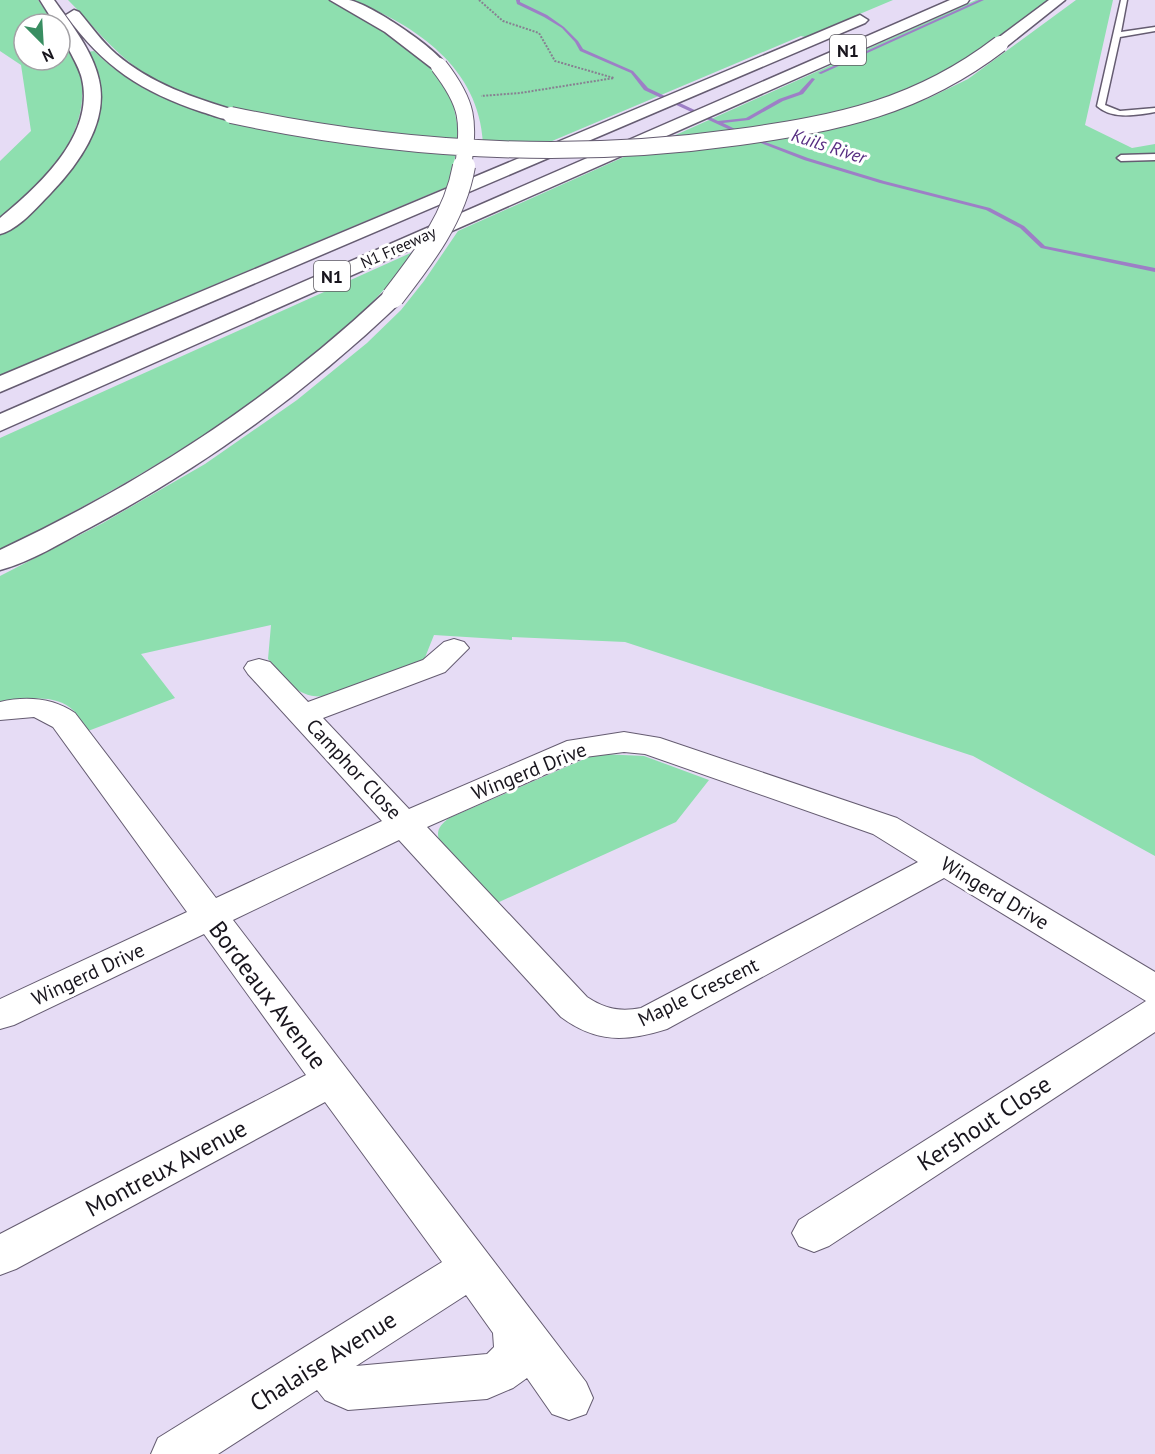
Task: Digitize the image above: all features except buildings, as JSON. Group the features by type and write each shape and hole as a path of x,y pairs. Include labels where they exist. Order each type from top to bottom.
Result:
{"highway":[{"path":"0,228 51,182 77,147 90,116 93,99 91,82 70,31 47,0"},
{"path":"58,0 110,56 132,74 190,102 231,115 360,139 436,147 569,150 698,142 817,124 886,106 947,81 1058,0"},
{"path":"0,561 123,499 214,441 320,366 393,297 422,260 444,224 464,176 467,127 456,89 439,66 395,30 367,13 337,0"},
{"name":"N1 Freeway","path":"0,423 962,0"},
{"name":"N1 Freeway","path":"0,385 874,14"}],"street":[{"name":"Camphor Close","path":"303,715 434,666 454,648"},
{"name":"Camphor Close","path":"259,668 405,824"},
{"name":"Bordeaux Avenue","path":"0,711 38,708 55,712 64,720 569,1398"},
{"name":"Wingerd Drive","path":"0,1015 405,824 578,748 624,742 649,745 885,826 1155,990"},
{"name":"Maple Crescent","path":"405,824 574,1007 599,1022 614,1025 641,1023 653,1018 944,863"},
{"name":"Kershout Close","path":"814,1233 1155,1013"},
{"name":"Montreux Avenue","path":"0,1256 331,1080"},
{"name":"Chalaise Avenue","path":"175,1454 471,1268"},
{"name":"Bordeaux Avenue","path":"341,1349 331,1367 333,1377 339,1384 348,1388 487,1377 507,1367 514,1359 519,1347 518,1335 513,1324"}],"lane":[{"path":"1124,0 1101,106 1116,112 1155,110"},
{"path":"1116,35 1155,29"},
{"path":"1120,158 1155,157"}],"path":[{"path":"474,96 520,93 614,78 555,62 539,33 503,21 479,0"}],"green space":[{"path":"0,0 38,0 46,12 12,12 12,59 0,51"},
{"path":"68,0 328,0 366,17 432,67 453,103 458,129 457,144 336,131 251,116 211,104 173,89 130,63"},
{"path":"352,0 893,0 805,37 801,36 545,144 483,143 479,116 470,93 457,72 440,53 399,23"},
{"path":"976,0 1049,0 945,75 841,114 660,142"},
{"path":"1076,0 1113,0 1085,125 1132,148 1155,144 1155,856 973,756 625,642 512,637 512,640 434,635 424,660 328,696 317,696 300,692 268,659 271,625 141,654 175,698 88,731 74,711 58,701 38,698 0,704 0,576 103,523 205,464 297,400 367,343 401,310 458,231 635,152 882,114 927,99 968,79"},
{"path":"94,51 118,72 144,88 200,111 259,125 456,153 449,186 0,375 0,235 25,216 84,149 87,52"},
{"path":"72,55 82,87 81,107 68,145 44,178 0,220 0,161 31,131 22,72 72,72"},
{"path":"415,251 378,296 337,337 268,391 215,428 155,465 0,550 0,438"},
{"path":"602,754 644,756 709,780 676,822 497,903 440,842 439,828 449,818 589,757"}],"waterway":[{"name":"Kuils River","path":"518,0 518,3 563,27 581,50 632,72 646,89 743,134"},
{"path":"820,73 982,0"},
{"path":"719,122 747,119 781,100 801,93 813,79"},
{"name":"Kuils River","path":"755,139 806,159 882,182 988,209 1022,227 1043,247 1155,270"}]}
